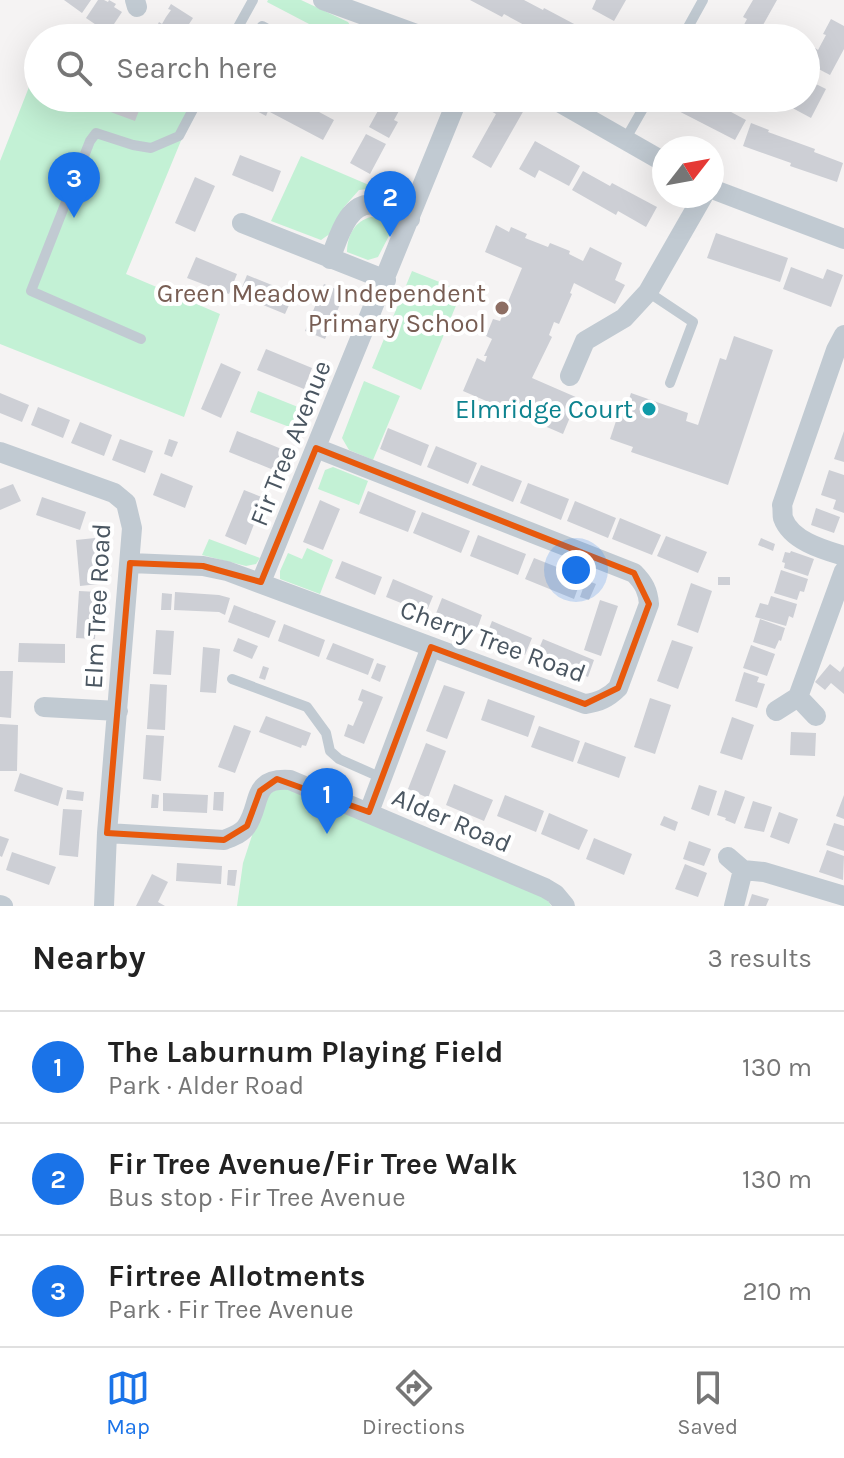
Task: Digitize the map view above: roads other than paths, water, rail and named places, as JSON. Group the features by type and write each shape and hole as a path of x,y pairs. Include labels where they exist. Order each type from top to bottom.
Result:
{"street":[{"path":"323,0 388,24"},
{"name":"Fir Tree Avenue","path":"261,582 452,112"},
{"path":"576,112 652,155"},
{"path":"724,194 844,239"},
{"path":"330,259 348,217 360,207 375,205 410,219"},
{"path":"570,376 585,341 624,318 648,292 696,208"},
{"path":"242,223 386,280"},
{"path":"844,335 782,505 784,519 795,534 827,551 844,556"},
{"name":"Cherry Tree Road","path":"130,563 203,566 227,571 585,704 598,702 618,688 649,604 648,593 634,573 316,448"},
{"name":"Elm Tree Road","path":"0,452 114,493 126,503 132,528 107,833 104,906"},
{"path":"776,711 798,697 844,571"},
{"path":"369,812 431,647"},
{"path":"798,697 816,716"},
{"name":"Elm Tree Road","path":"44,707 118,711"},
{"name":"Alder Road","path":"107,833 224,840 247,826 260,791 267,784 277,779 290,780 545,888 565,906"},
{"path":"734,906 736,864 844,896"}],"lane":[{"path":"240,24 253,0"},
{"path":"690,24 703,0"},
{"path":"368,24 371,18"},
{"path":"141,339 31,291 90,141 96,133 151,148 179,136 192,112"},
{"path":"625,140 641,112"},
{"path":"648,292 693,322 670,383"},
{"path":"232,679 307,707 326,733 330,751 339,759 382,778"}],"place":[{"name":"Firtree Allotments","path":"74,218"},
{"name":"Fir Tree Avenue/Fir Tree Walk","path":"390,237"},
{"name":"Green Meadow Independent Primary School","path":"502,308"},
{"name":"Elmridge Court","path":"649,409"},
{"name":"The Laburnum Playing Field","path":"327,834"}]}
